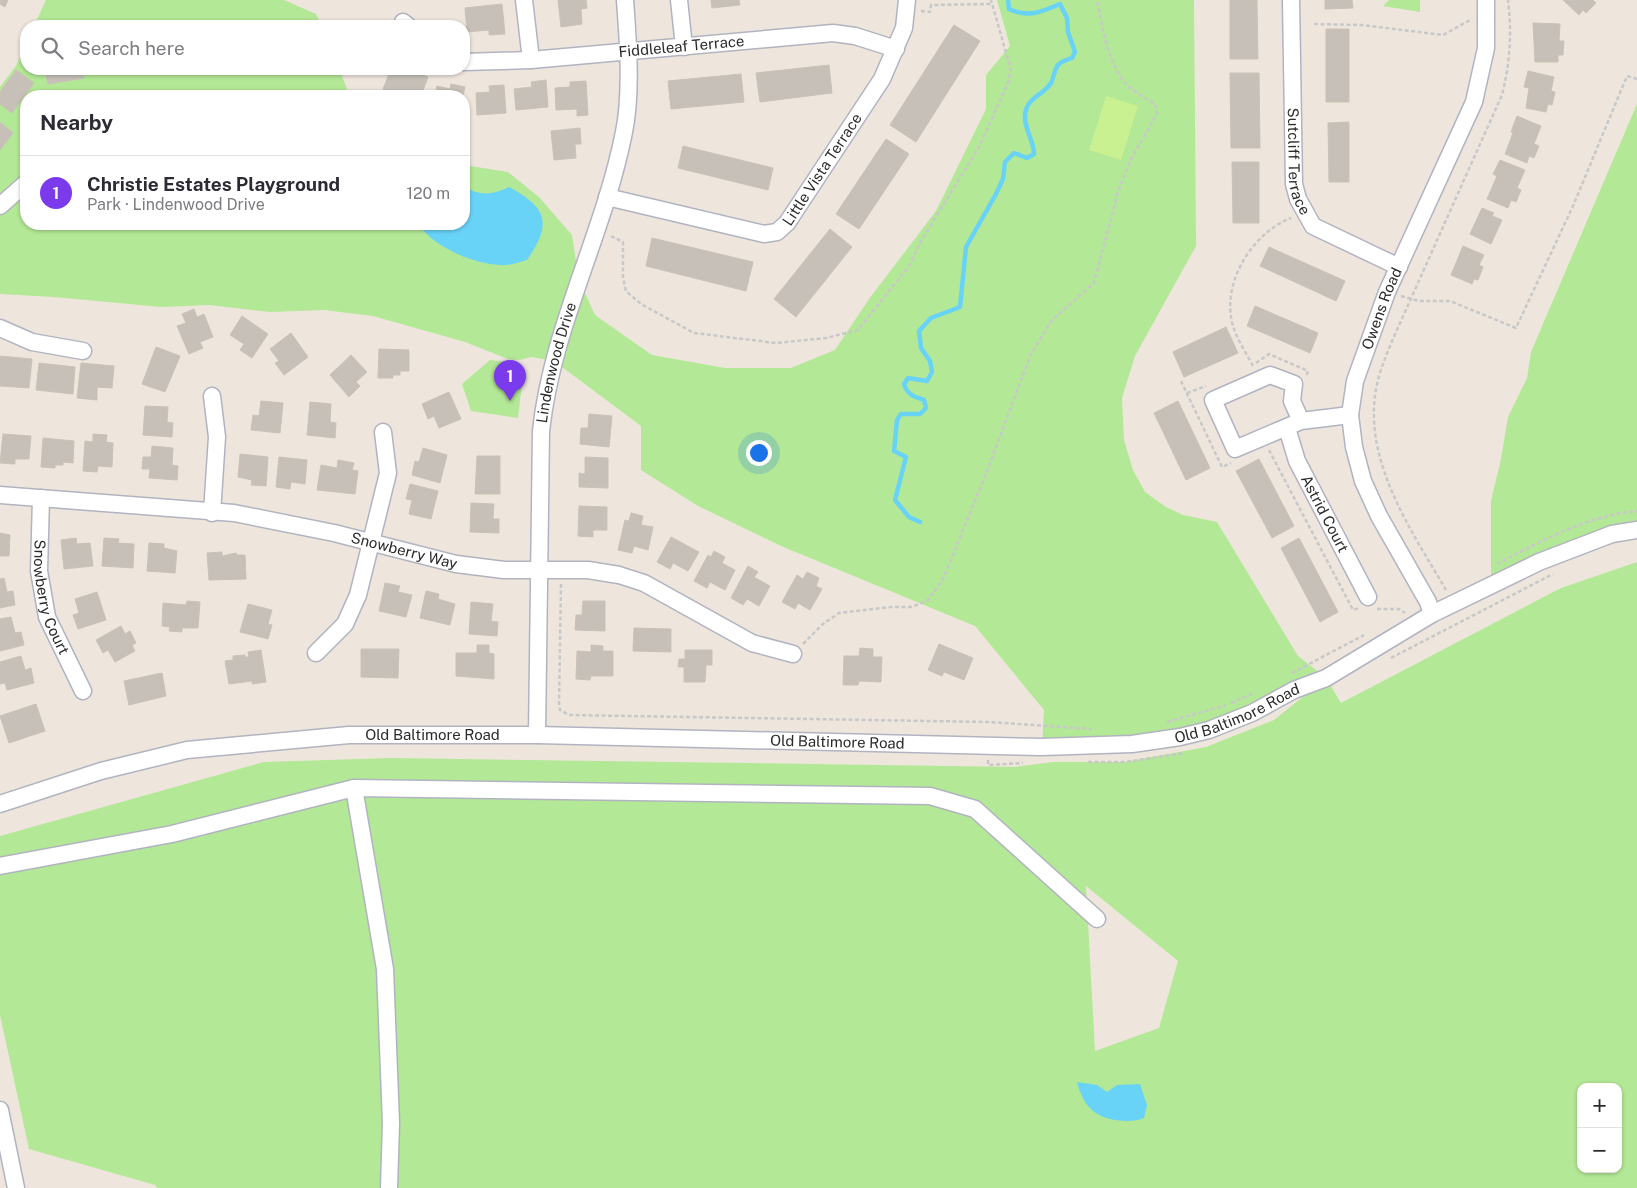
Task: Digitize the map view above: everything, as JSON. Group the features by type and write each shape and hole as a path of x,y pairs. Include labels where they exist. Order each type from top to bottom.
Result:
{"street":[{"path":"524,0 531,60"},
{"name":"Lindenwood Drive","path":"537,735 542,432 546,393 559,338 607,197 624,131 629,52 625,0"},
{"path":"679,0 684,47"},
{"name":"Sutcliff Terrace","path":"1292,0 1294,184 1304,213 1313,226 1398,267"},
{"name":"Little Vista Terrace","path":"607,197 764,234 777,232 786,223 882,79 904,28 907,4"},
{"name":"Owens Road","path":"1432,614 1428,602 1379,516 1363,481 1354,447 1350,415 1355,381 1387,292 1474,102 1486,48 1487,7"},
{"name":"Fiddleleaf Terrace","path":"470,62 531,60 833,33 855,36 896,49"},
{"path":"0,206 20,188"},
{"path":"0,328 32,342 83,351"},
{"name":"Astrid Court","path":"1350,415 1294,425 1235,449 1213,400 1270,375 1294,384 1292,401 1294,425 1297,461 1368,597"},
{"path":"212,396 217,437 212,513"},
{"path":"316,653 345,624 358,595 388,473 383,432"},
{"name":"Snowberry Way","path":"0,495 212,513 234,513 334,532 456,564 504,570 596,571 619,575 644,583 752,643 793,654"},
{"name":"Snowberry Court","path":"41,498 40,571 47,617 83,691"},
{"name":"Old Baltimore Road","path":"0,804 101,771 187,750 349,735 537,735 1042,747 1142,743 1180,737 1209,730 1252,712 1294,690 1326,678 1432,614 1571,548 1612,534 1637,530"},
{"path":"354,788 385,969 391,1122 390,1188"},
{"path":"0,866 172,834 354,788 930,796 975,809 1097,919"},
{"path":"0,1110 16,1188"}],"path":[{"path":"596,231 623,242 623,278 626,291 641,304 694,333 776,343 826,338 858,330 909,266 921,241 978,147 1008,84 1012,70 991,0"},
{"path":"793,654 823,624 839,613 891,606 912,607 928,600 934,593 943,579 982,483 1030,356 1051,321 1094,283 1118,192 1131,159 1156,114 1155,104 1127,86 1120,75 1109,51 1097,0"},
{"path":"1462,621 1382,469 1374,418 1378,381 1410,299 1502,95 1509,59 1511,19 1508,0"},
{"path":"907,4 930,12 931,5 991,4"},
{"path":"1314,24 1362,25 1443,35 1487,7"},
{"path":"1387,292 1410,299 1450,301 1516,328 1573,206 1627,76 1637,79"},
{"path":"1252,366 1231,317 1232,290 1236,277 1254,245 1266,232 1278,223 1304,213"},
{"path":"561,570 559,705 560,710 568,715 989,722 1092,729"},
{"path":"1398,619 1406,614"},
{"path":"1284,677 1371,632"},
{"path":"1159,724 1211,710 1261,689"}],"green space":[{"path":"46,0 284,0 316,14 319,20 37,20"},
{"path":"997,0 1194,0 1196,246 1135,356 1122,398 1124,440 1133,470 1145,492 1166,507 1183,515 1217,522 1298,656 1326,678 1341,703 1561,588 1637,562 1637,1188 157,1188 155,1185 29,1149 0,1015 0,836 264,762 392,758 1015,767 1053,762 1125,762 1206,747 1274,720 1325,679 1209,730 1042,747 1044,710 975,626 781,546 698,506 641,470 641,426 554,361 531,357 520,360 508,359 465,342 373,316 324,310 270,312 209,305 161,307 0,294 0,87 16,66 20,57 20,75 341,75 348,90 20,90 20,230 470,230 470,166 508,172 539,197 572,235 579,280 595,315 652,355 725,368 791,368 835,350 869,299 936,211 986,109 986,75 1010,46","holes":["1086,886 1178,961 1159,1028 1095,1051"]},
{"path":"1389,0 1420,0 1420,12 1383,6"},
{"path":"1106,96 1138,106 1121,160 1089,150"},
{"path":"1637,104 1637,530 1491,587 1491,501 1508,417 1527,378 1531,352"},
{"path":"490,360 518,363 523,376 518,418 471,411 462,384"}],"water":[{"path":"509,187 532,202 542,218 543,227 535,247 527,260 507,265 481,262 456,254 423,230 470,230 470,190 487,193 497,192"},
{"path":"1077,1082 1097,1085 1107,1092 1117,1085 1140,1084 1147,1105 1144,1118 1125,1121 1110,1119 1097,1114 1085,1101"}],"building":[{"path":"0,0 8,0 5,7 0,4"},
{"path":"558,0 586,0 587,8 581,9 582,24 561,27"},
{"path":"711,0 739,0 740,5 712,8"},
{"path":"1230,0 1257,0 1258,59 1230,59"},
{"path":"1325,0 1352,0 1353,8 1325,9"},
{"path":"1563,0 1593,0 1596,3 1586,13 1583,10 1579,15"},
{"path":"502,4 505,34 489,35 489,30 470,32 470,20 466,20 465,8"},
{"path":"1533,23 1560,24 1559,41 1564,41 1563,55 1558,55 1558,62 1535,62"},
{"path":"954,25 980,41 916,142 890,125"},
{"path":"1326,29 1349,29 1349,102 1326,102"},
{"path":"829,65 832,93 760,102 756,73"},
{"path":"16,70 20,75 34,83 29,90 20,90 20,102 12,113 0,104 0,92"},
{"path":"1528,71 1554,77 1551,91 1555,92 1552,105 1548,104 1546,112 1526,108 1529,88 1524,87"},
{"path":"1230,73 1259,73 1260,148 1231,148"},
{"path":"741,74 744,102 671,109 668,81"},
{"path":"46,75 83,75 84,78 48,84"},
{"path":"389,75 422,75 428,77 423,90 383,89"},
{"path":"546,80 548,107 516,110 514,89 532,87 531,82"},
{"path":"586,81 588,115 577,116 577,109 556,110 555,88 570,87 570,82"},
{"path":"451,84 465,87 464,90 436,90 437,86 450,89"},
{"path":"504,85 506,113 477,115 476,93 490,92 489,86"},
{"path":"1517,116 1541,126 1534,144 1539,146 1534,158 1529,156 1527,163 1505,154"},
{"path":"0,122 13,133 0,150"},
{"path":"1349,122 1349,182 1329,182 1328,123"},
{"path":"580,128 581,144 575,144 576,158 554,160 551,131"},
{"path":"886,139 909,154 859,229 836,214"},
{"path":"683,146 773,168 768,190 678,168"},
{"path":"1500,160 1525,170 1517,188 1521,190 1516,202 1511,200 1508,208 1487,199 1497,176 1493,174"},
{"path":"1232,162 1259,162 1259,223 1233,223"},
{"path":"1482,208 1494,213 1492,216 1502,220 1491,244 1470,234"},
{"path":"830,229 852,247 796,317 774,299"},
{"path":"652,238 753,262 746,291 646,266"},
{"path":"1463,246 1484,255 1479,265 1483,267 1478,280 1474,279 1472,284 1451,275"},
{"path":"1269,247 1345,281 1336,301 1260,266"},
{"path":"1255,306 1318,333 1310,353 1247,326"},
{"path":"194,309 197,317 204,314 213,337 200,342 203,348 189,354 177,326 186,323 182,314"},
{"path":"242,316 268,334 252,358 240,350 244,344 230,335"},
{"path":"1226,327 1238,353 1184,377 1173,352"},
{"path":"291,333 308,357 284,375 275,363 279,361 270,349"},
{"path":"156,347 180,356 165,392 142,384"},
{"path":"379,349 409,350 409,371 400,371 400,375 393,375 393,378 378,378"},
{"path":"351,355 367,372 356,382 360,386 349,397 330,375"},
{"path":"0,356 32,359 29,388 0,386"},
{"path":"39,363 75,367 73,394 36,390"},
{"path":"81,363 114,366 112,388 97,387 97,400 77,398"},
{"path":"449,392 461,419 439,428 434,416 428,419 422,404"},
{"path":"261,401 283,403 280,433 251,430 253,415 259,416"},
{"path":"1178,401 1210,468 1186,480 1154,413"},
{"path":"310,402 331,404 330,422 336,423 335,438 307,435"},
{"path":"145,406 168,407 167,422 173,423 172,437 143,435"},
{"path":"589,414 612,416 609,447 580,444 581,428 588,428"},
{"path":"3,434 31,436 29,459 15,459 15,464 0,463"},
{"path":"93,434 107,435 106,442 113,443 112,467 98,466 97,472 83,471 85,441 93,442"},
{"path":"43,438 74,441 73,463 63,462 63,465 55,465 55,468 41,467"},
{"path":"152,446 173,448 172,465 178,466 177,480 149,478 150,469 142,469 143,457 151,457"},
{"path":"423,448 447,455 440,483 412,475 415,461 419,462"},
{"path":"240,454 268,457 266,486 251,485 252,480 238,477"},
{"path":"477,456 500,456 500,494 475,494"},
{"path":"279,457 307,460 305,484 291,482 290,489 276,487"},
{"path":"585,457 608,458 608,488 579,487 579,473 585,474"},
{"path":"1259,459 1294,526 1272,538 1236,471"},
{"path":"338,460 354,463 352,470 358,471 355,494 317,490 321,465 337,468"},
{"path":"410,484 438,491 431,519 409,514 412,500 406,499"},
{"path":"471,503 494,504 493,519 499,519 499,533 470,532"},
{"path":"579,506 607,507 607,530 593,530 593,537 578,536"},
{"path":"631,513 643,516 641,525 653,527 648,550 634,546 632,553 618,550 625,520 629,521"},
{"path":"0,533 10,535 9,556 0,556"},
{"path":"671,537 699,552 688,571 673,563 670,569 657,562"},
{"path":"76,538 77,544 90,543 93,566 64,569 61,540"},
{"path":"104,538 119,539 118,543 134,544 133,568 102,566"},
{"path":"1299,538 1338,612 1320,622 1281,548"},
{"path":"149,543 164,544 164,548 177,551 175,573 147,571"},
{"path":"714,551 725,557 722,563 735,570 725,590 710,582 707,588 694,581 708,555 711,557"},
{"path":"222,552 222,556 236,553 237,555 245,555 246,579 209,580 207,553"},
{"path":"748,566 758,572 754,577 770,586 759,606 747,599 743,605 731,598"},
{"path":"807,572 819,578 816,586 822,589 810,610 798,603 795,609 782,602 797,575 803,579"},
{"path":"4,578 7,592 13,591 15,605 0,608 0,579"},
{"path":"385,583 400,586 398,592 412,595 406,617 379,611"},
{"path":"426,591 439,594 438,599 455,604 450,625 420,618"},
{"path":"97,592 106,620 78,629 73,615 79,613 75,599"},
{"path":"187,601 200,602 198,628 182,628 182,632 169,631 170,627 162,626 163,603 186,605"},
{"path":"583,601 605,601 605,631 575,630 576,615 582,615"},
{"path":"471,602 493,604 491,621 498,622 497,636 469,634"},
{"path":"248,604 272,610 268,624 272,625 268,639 240,632"},
{"path":"11,617 15,633 21,632 24,645 0,651 0,619"},
{"path":"121,626 125,634 130,631 136,643 132,645 135,651 115,662 108,650 103,653 96,640"},
{"path":"634,628 671,629 671,652 633,651"},
{"path":"939,644 973,658 964,680 944,672 942,676 928,670"},
{"path":"477,645 489,645 489,653 494,654 494,679 456,676 456,653 477,653"},
{"path":"591,645 603,646 603,651 613,651 613,676 591,676 590,680 576,679 577,651 591,652"},
{"path":"860,648 873,649 873,657 882,657 881,682 859,681 858,685 843,685 844,656 859,656"},
{"path":"361,649 399,649 398,678 361,677"},
{"path":"261,650 266,682 252,684 252,681 229,684 225,661 233,660 233,656 245,655 245,657 249,657 248,652"},
{"path":"685,650 712,650 712,665 706,665 705,682 684,682 684,667 678,667 679,659 685,659"},
{"path":"21,656 25,670 31,668 34,683 7,690 5,683 0,684 0,662"},
{"path":"162,673 166,696 129,705 124,681"},
{"path":"36,704 45,731 9,743 0,716"}],"waterway":[{"path":"920,522 909,517 895,500 906,457 894,451 897,420 901,414 920,414 926,408 924,400 909,393 904,384 908,378 927,381 932,372 930,361 921,348 919,331 931,318 960,307 966,247 1003,179 1005,162 1014,153 1027,158 1034,154 1025,121 1028,105 1048,87 1058,65 1072,58 1075,52 1068,32 1067,18 1060,4 1034,13 1022,13 1009,9 1008,0"}],"place":[{"name":"Christie Estates Playground","path":"510,401"}]}
